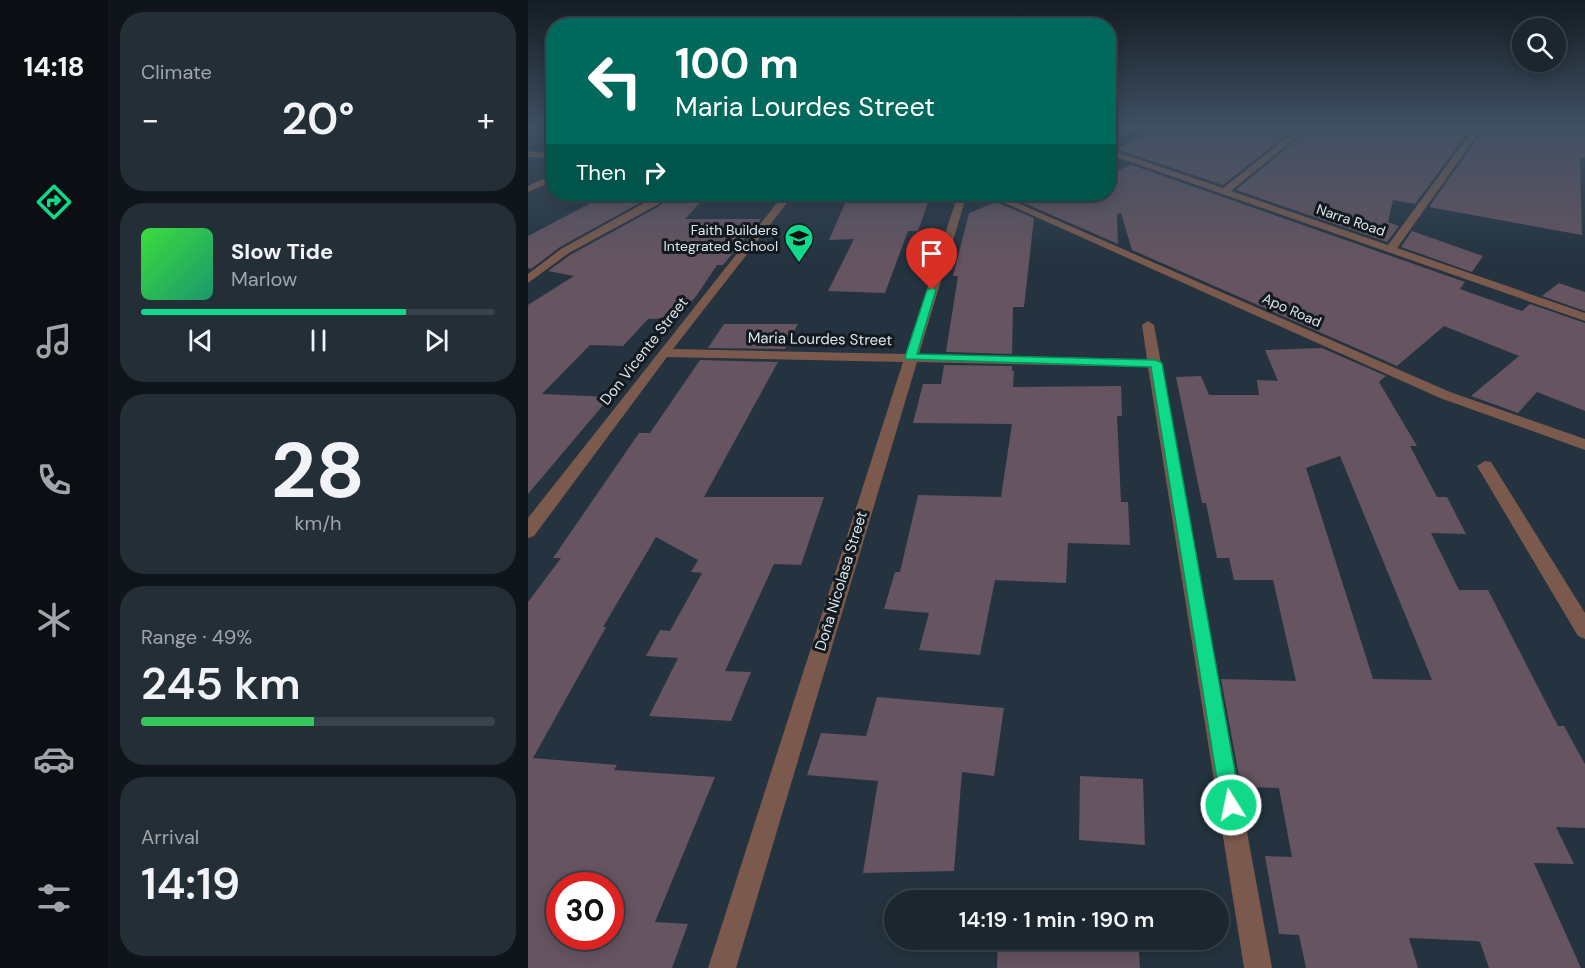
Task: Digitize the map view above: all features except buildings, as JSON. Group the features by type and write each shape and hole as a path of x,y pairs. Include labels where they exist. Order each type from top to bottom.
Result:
{"street":[{"name":"Narra Road","path":"1168,172 1585,317"},
{"path":"1224,192 1249,172"},
{"path":"1390,249 1446,172"},
{"path":"528,189 546,181"},
{"path":"528,280 565,251 656,201"},
{"name":"Don Vicente Street","path":"528,531 663,352 783,201"},
{"name":"Doña Nicolasa Street","path":"722,968 960,201"},
{"name":"Apo Road","path":"1006,201 1445,395 1585,445"},
{"path":"1148,325 1258,968"},
{"name":"Maria Lourdes Street","path":"663,352 1156,363"},
{"path":"1485,466 1585,630"}],"place":[{"name":"Faith Builders Integrated School","path":"799,264"}],"route":[{"path":"932,290 910,357 1156,363 1231,805"}]}
